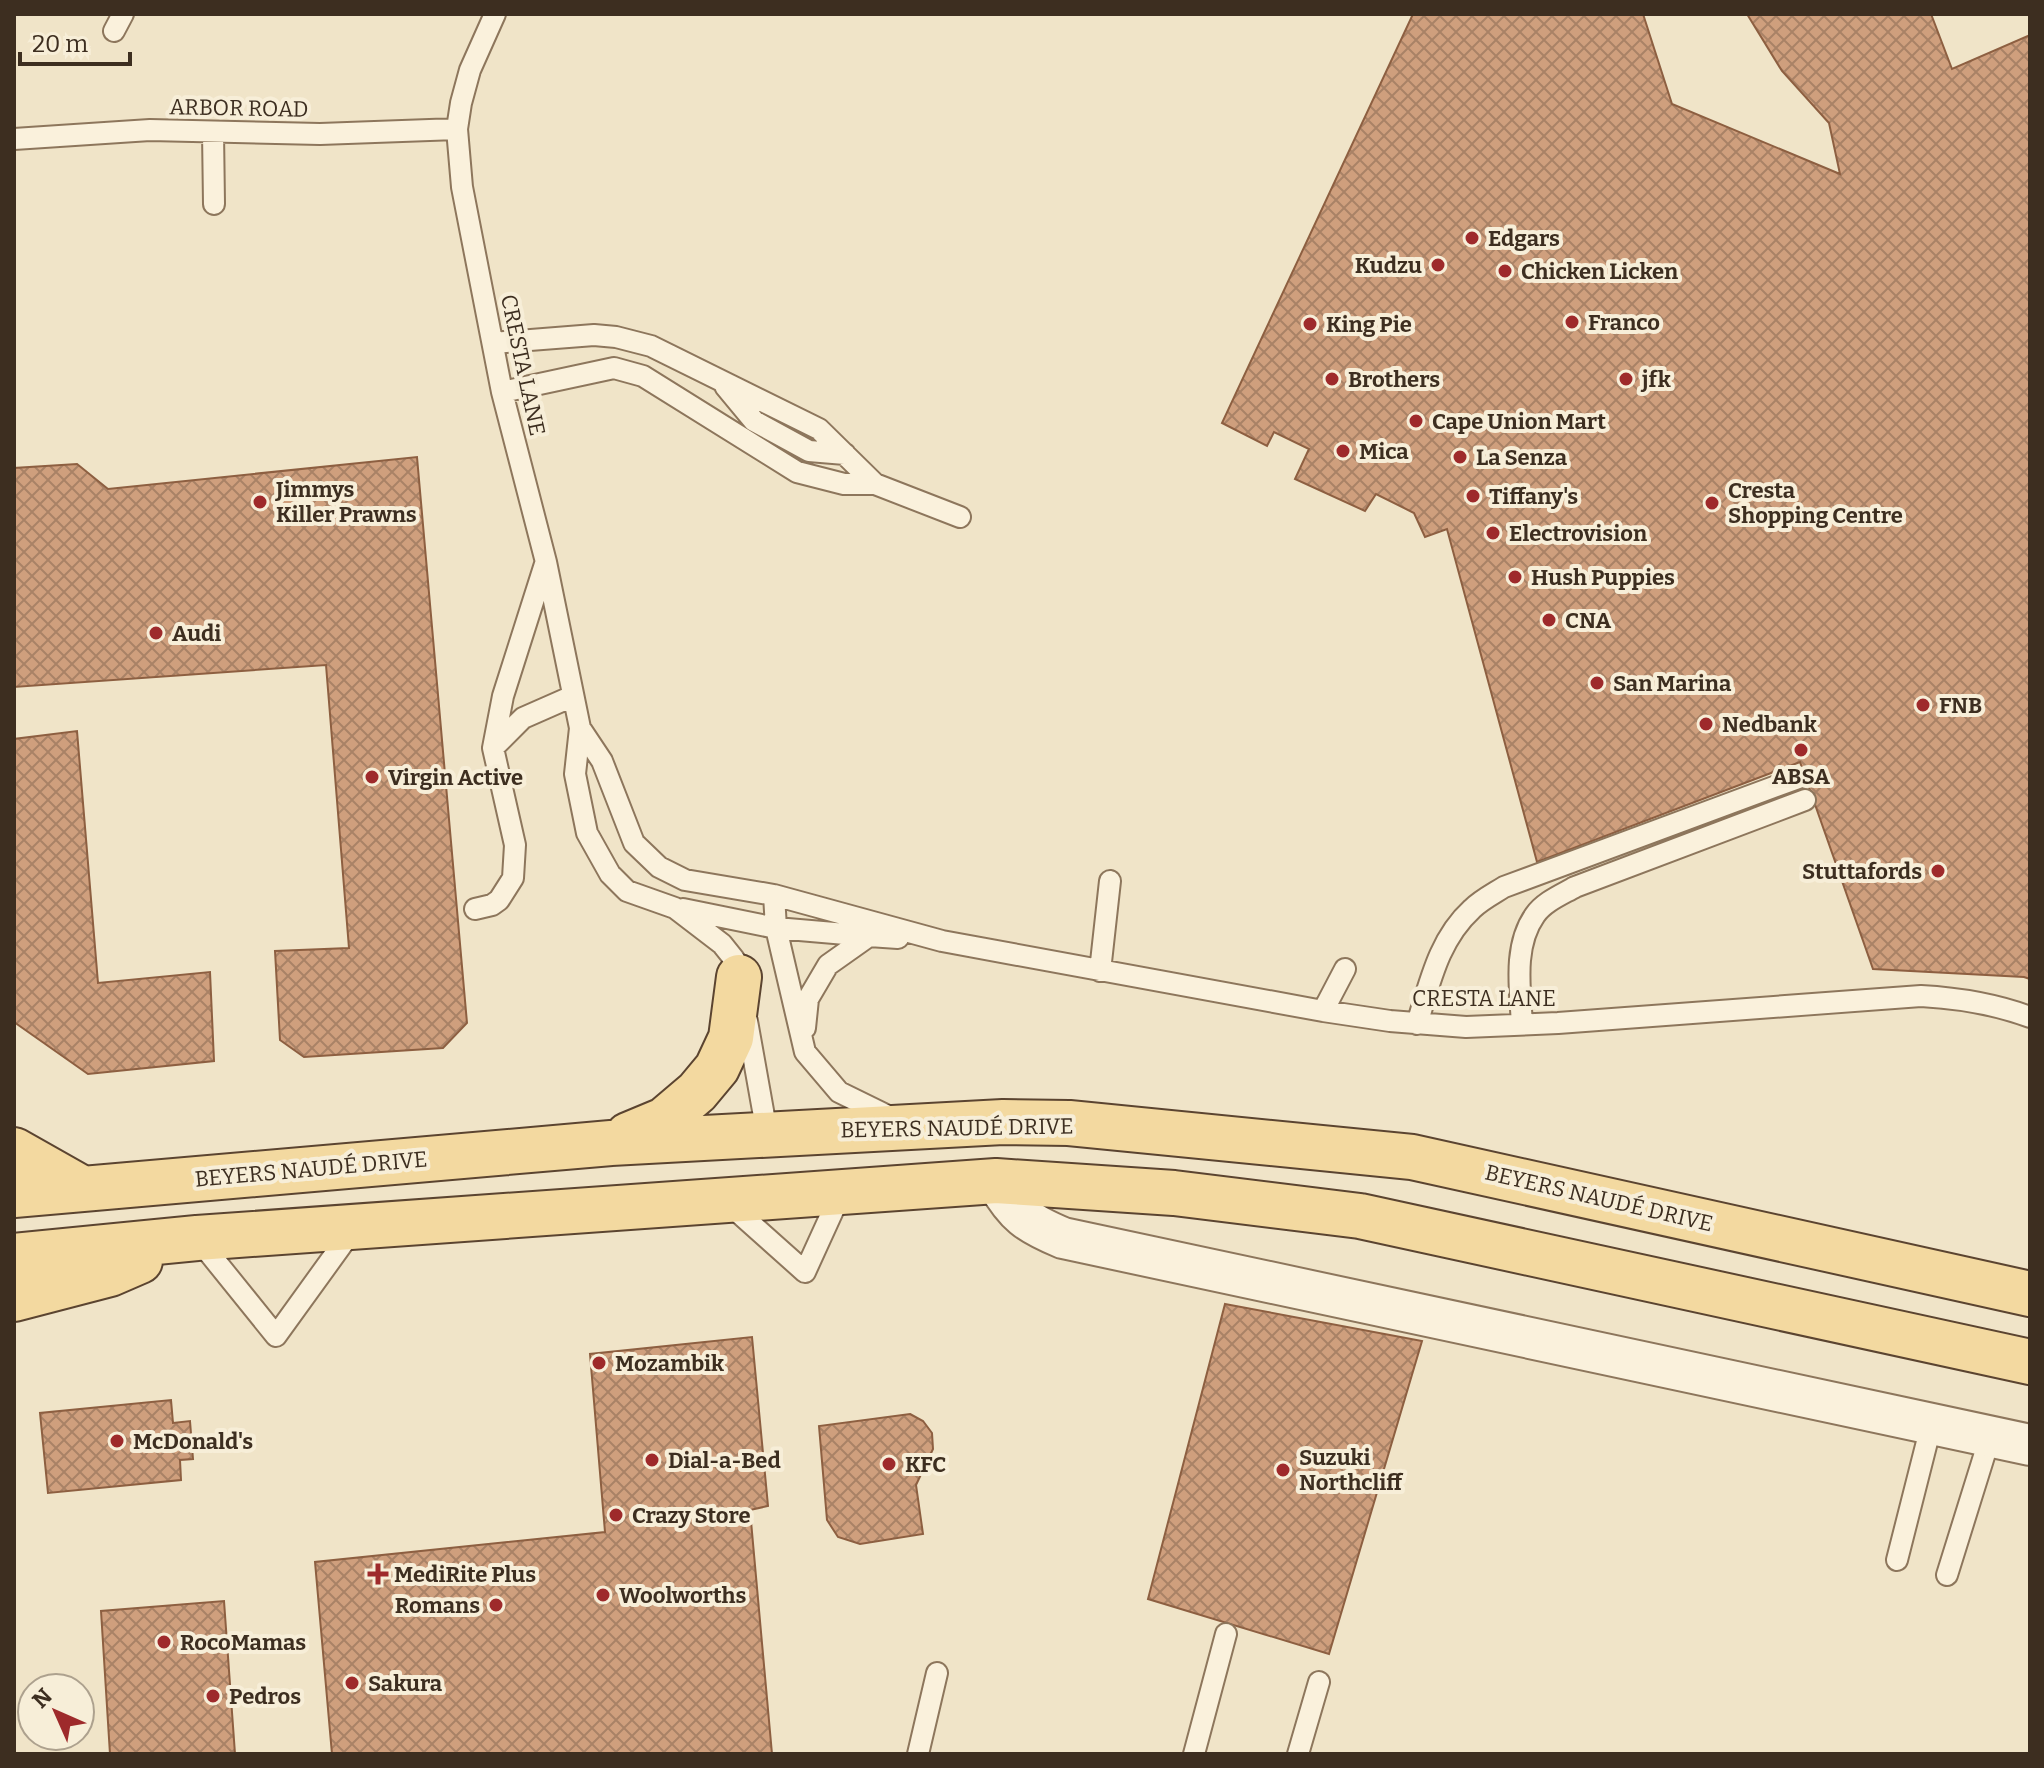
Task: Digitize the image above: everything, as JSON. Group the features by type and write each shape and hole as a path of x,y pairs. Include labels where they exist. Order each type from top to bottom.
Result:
{"main road":[{"path":"611,1143 664,1120 708,1080 731,1038 739,977"},
{"name":"BEYERS NAUDÉ DRIVE","path":"14,1195 611,1143 1003,1122 1069,1123 1412,1157 2030,1294"},
{"path":"767,1133 782,1151 799,1160 820,1162 935,1152 979,1163 996,1181"},
{"path":"14,1150 83,1189"},
{"path":"14,1256 187,1239 996,1181 1174,1193 1360,1216 2030,1362"},
{"path":"14,1299 110,1274 187,1239"}],"street":[{"path":"996,1181 1011,1205 1033,1225 1063,1238 2030,1445"}],"lane":[{"name":"CRESTA LANE","path":"495,14 470,70 461,103 457,129 462,187 502,392 546,562 580,728 575,774 587,833 597,854 610,874 627,891 675,908 776,928 942,941"},
{"name":"ARBOR ROAD","path":"16,137 150,130 320,134 457,129"},
{"path":"213,132 214,204"},
{"path":"493,343 577,335 616,337 651,346 723,383 754,421 809,451 845,454 875,484"},
{"path":"502,392 614,368 625,369 643,376 797,472 844,484 875,484 960,517"},
{"path":"475,909 499,900 509,888 515,867 512,826 493,748 503,696 546,562"},
{"path":"493,748 523,718 573,696"},
{"name":"CRESTA LANE","path":"580,728 602,761 626,828 643,854 659,867 685,880 774,895 942,941 1323,1011 1417,1024 1466,1027 1522,1024 1921,996 1958,999 2030,1017"},
{"path":"1417,1024 1436,960 1449,934 1472,908 1504,887 1798,778"},
{"path":"1522,1024 1519,975 1523,938 1535,914 1550,901 1575,887 1805,800"},
{"path":"1100,971 1110,881"},
{"path":"774,895 776,928 805,1052 839,1092 912,1127"},
{"name":"CRESTA LANE","path":"675,908 722,944 734,959 767,1133"},
{"path":"805,1052 808,999 828,965 869,936"},
{"path":"1323,1011 1345,969"},
{"path":"727,1202 805,1272 841,1193"},
{"path":"187,1239 276,1336 354,1228"},
{"path":"1897,1560 1931,1426"},
{"path":"1947,1575 1990,1437"},
{"path":"1194,1754 1226,1634"},
{"path":"918,1754 937,1673"},
{"path":"1298,1754 1319,1682"}],"building":[{"name":"Cresta Shopping Centre","path":"1413,14 1643,14 1672,104 1840,174 1829,123 1782,71 1747,14 1931,14 1952,69 2030,35 2030,979 1873,969 1800,762 1537,862 1447,529 1425,537 1414,513 1376,494 1365,511 1295,479 1309,449 1274,432 1267,446 1222,423"},
{"path":"417,457 467,1023 443,1048 304,1057 280,1040 275,951 349,948 326,665 14,687 14,468 77,464 108,489"},
{"path":"77,731 98,983 210,972 214,1061 88,1074 14,1022 14,739"},
{"name":"Suzuki Northcliff","path":"1225,1304 1422,1341 1329,1654 1148,1599"},
{"path":"752,1337 768,1506 750,1510 772,1754 332,1754 315,1562 605,1532 590,1354"},
{"name":"McDonald's","path":"171,1400 173,1423 190,1421 193,1459 180,1460 181,1480 48,1493 40,1413"},
{"path":"910,1414 923,1421 932,1433 933,1449 916,1485 923,1534 860,1544 838,1537 827,1520 819,1426"},
{"path":"224,1601 235,1754 110,1754 101,1611"}],"place":[{"name":"Edgars","path":"1472,238"},
{"name":"Kudzu","path":"1438,265"},
{"name":"Chicken Licken","path":"1505,271"},
{"name":"Franco","path":"1572,322"},
{"name":"King Pie","path":"1310,324"},
{"name":"Brothers","path":"1332,379"},
{"name":"jfk","path":"1626,379"},
{"name":"Cape Union Mart","path":"1416,421"},
{"name":"Mica","path":"1343,451"},
{"name":"La Senza","path":"1460,457"},
{"name":"Tiffany's","path":"1473,496"},
{"name":"Jimmys Killer Prawns","path":"260,502"},
{"name":"Cresta Shopping Centre","path":"1712,503"},
{"name":"Electrovision","path":"1493,533"},
{"name":"Hush Puppies","path":"1515,577"},
{"name":"CNA","path":"1549,620"},
{"name":"Audi","path":"156,633"},
{"name":"San Marina","path":"1597,683"},
{"name":"FNB","path":"1923,705"},
{"name":"Nedbank","path":"1706,724"},
{"name":"ABSA","path":"1801,750"},
{"name":"Virgin Active","path":"372,777"},
{"name":"Stuttafords","path":"1938,871"},
{"name":"Mozambik","path":"599,1363"},
{"name":"McDonald's","path":"117,1441"},
{"name":"Dial-a-Bed","path":"652,1460"},
{"name":"KFC","path":"889,1464"},
{"name":"Suzuki Northcliff","path":"1283,1470"},
{"name":"Crazy Store","path":"616,1515"},
{"name":"MediRite Plus","path":"378,1574"},
{"name":"Woolworths","path":"603,1595"},
{"name":"Romans","path":"496,1605"},
{"name":"RocoMamas","path":"164,1642"},
{"name":"Sakura","path":"352,1683"},
{"name":"Pedros","path":"213,1696"}]}
